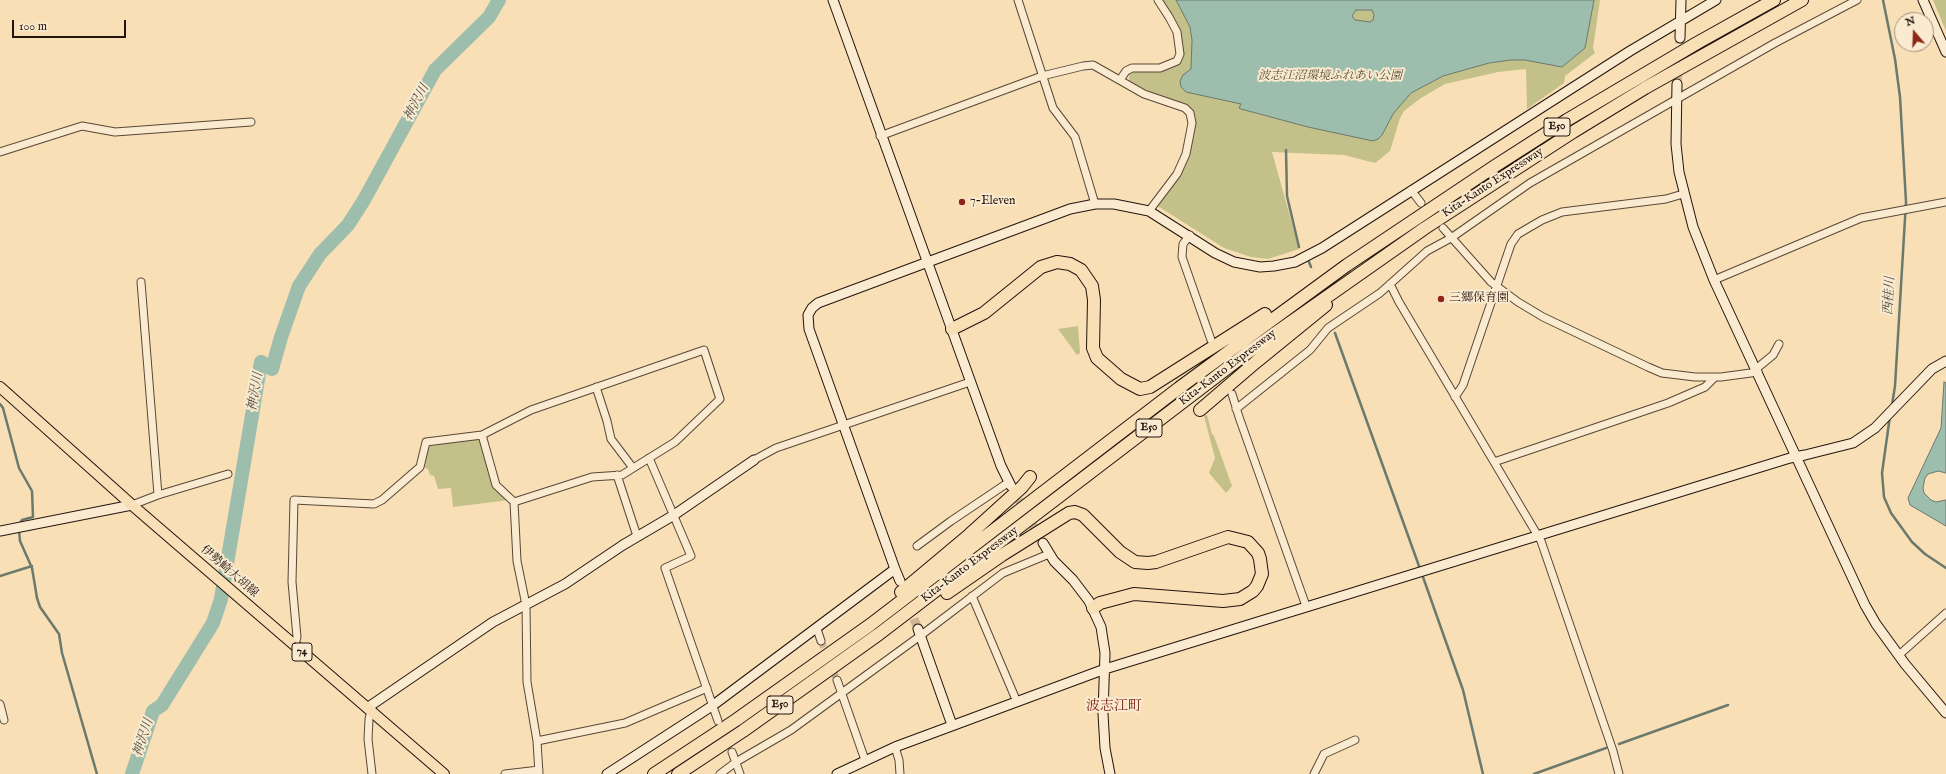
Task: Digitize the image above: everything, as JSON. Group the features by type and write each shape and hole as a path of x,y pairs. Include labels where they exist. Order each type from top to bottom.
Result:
{"highway":[{"name":"Kita-Kanto Expressway","path":"654,774 803,673 912,593 1179,388 1347,265 1482,174 1567,120 1697,43 1774,0"},
{"name":"Kita-Kanto Expressway","path":"678,774 743,731 879,634 1247,353 1424,228 1573,132 1645,88 1802,0"},
{"path":"1200,410 1256,362 1424,228"},
{"path":"952,329 984,313 1041,267 1057,262 1070,264 1081,270 1092,286 1094,300 1093,348 1097,358 1131,386 1145,389 1347,265"},
{"path":"952,329 986,317 1045,270 1056,267 1062,268 1078,274 1088,288 1090,301 1088,355"},
{"path":"803,673 969,535 1022,487 1030,477"},
{"path":"879,634 1069,514 1075,512 1083,515 1120,552 1135,562 1156,562 1228,537 1248,542 1258,552 1262,574 1253,591 1240,599 1224,601 1134,594 1100,603 1093,608"},
{"path":"1093,608 1136,599 1234,605 1253,598 1262,588 1265,581 1267,566 1263,551 1253,540 1241,533 1227,532 1147,558 1129,554 1120,546 1115,537"}],"main road":[{"name":"伊勢崎大胡線","path":"0,387 213,576 444,774"}],"street":[{"path":"833,0 880,136 1001,466 1010,484 951,521 917,546"},
{"path":"1018,0 1053,108 1075,137 1094,204"},
{"path":"1120,80 1126,72 1132,68 1160,68 1177,61 1180,54 1177,32 1170,17 1158,0"},
{"path":"1680,38 1681,0"},
{"path":"900,581 809,329 807,318 809,312 822,302 927,264 1070,209 1094,204 1121,205 1149,211 1190,235 1215,252 1234,262 1260,266 1284,265 1309,255 1630,51 1716,0"},
{"path":"1236,409 1310,350 1328,328 1390,284 1427,251 1451,238 1530,183 1775,43 1857,0"},
{"path":"1923,0 1946,52"},
{"path":"880,136 1042,76 1082,66 1093,65 1144,94 1185,108 1192,117 1190,138 1177,174 1149,211"},
{"path":"1677,84 1676,144 1683,194 1695,232 1714,280 1865,605 1876,624 1899,655 1946,713"},
{"path":"0,152 82,126 115,132 251,122"},
{"path":"1411,190 1421,203"},
{"path":"1455,397 1463,385 1514,238 1528,227 1562,212 1666,199 1683,194"},
{"path":"1714,280 1861,218 1946,202"},
{"path":"1443,228 1497,286 1534,312 1654,370 1672,375 1714,378 1757,370 1773,355 1779,344"},
{"path":"1190,235 1183,244 1182,257 1212,340"},
{"path":"141,282 158,495"},
{"path":"1390,284 1455,397 1538,535 1614,751 1619,774"},
{"path":"295,645 297,637 292,582 294,500 374,504 382,500 420,467 426,442 482,435 531,410 704,350 720,399 675,442 622,475 592,477 514,502"},
{"path":"837,774 895,747 1105,669 1797,456 1857,441 1882,421 1932,369 1946,361"},
{"path":"1494,462 1668,403 1705,387 1714,378"},
{"path":"372,774 368,739 369,709 477,633 565,584 637,536 674,515 754,460 776,448 970,382"},
{"path":"596,388 607,421 611,440 633,468"},
{"path":"1232,394 1306,606"},
{"path":"482,435 496,486 514,502 516,561 526,605 527,682 539,772 504,774"},
{"path":"649,458 691,556 665,568 718,721"},
{"path":"0,531 132,505 158,495 228,474"},
{"path":"617,475 637,536"},
{"path":"1043,543 1049,554 1078,586 1093,608 1104,638 1105,669 1103,714 1105,748 1110,774"},
{"path":"720,774 736,762 785,734 840,694 919,632 1003,573 1049,554"},
{"path":"607,774 712,706 817,629 895,569"},
{"path":"972,596 1017,702"},
{"path":"1899,655 1946,613"},
{"path":"817,629 821,641"},
{"path":"919,632 952,725"},
{"path":"837,680 840,694 865,760"},
{"path":"536,741 625,723 706,688"},
{"path":"0,704 4,720"},
{"path":"1314,774 1324,754 1355,740"},
{"path":"895,747 899,760 900,774"},
{"path":"732,752 740,774"}],"green space":[{"name":"波志江沼環境ふれあい公園","path":"1163,0 1600,0 1593,48 1595,53 1565,76 1564,83 1527,109 1526,69 1498,72 1445,84 1421,98 1404,111 1400,118 1390,151 1375,163 1344,155 1272,152 1299,249 1268,259 1251,257 1224,248 1156,205 1183,170 1191,146 1196,119 1194,112 1188,106 1152,93 1130,81 1129,78 1129,74 1133,72 1162,71 1180,62 1183,54 1180,32"},
{"path":"1933,0 1946,0 1946,31 1943,24"},
{"path":"1078,326 1080,353 1077,355 1058,329"},
{"path":"1207,415 1212,434 1232,486 1226,493 1209,473 1215,458 1204,416"},
{"path":"480,438 495,488 509,500 453,507 451,488 438,489 434,476 430,475 428,469 425,468 428,444"}],"shaded area":[{"name":"波志江沼環境ふれあい公園","path":"1176,0 1594,0 1585,48 1562,67 1525,60 1511,60 1489,63 1443,76 1411,93 1393,114 1382,135 1373,141 1308,127 1241,109 1239,108 1241,104 1186,92 1181,87 1180,81 1183,75 1191,69 1192,40 1190,27","holes":["1356,10 1372,10 1374,15 1373,20 1370,22 1355,20 1352,16"]},
{"path":"1944,382 1946,383 1946,473 1938,471 1928,474 1925,478 1923,488 1924,493 1931,500 1936,502 1946,500 1946,526 1910,505 1908,498 1941,428"}],"waterway":[{"name":"神沢川","path":"132,774 153,711 162,705 213,623 221,599 261,362 272,369 281,337 299,286 320,254 348,225 364,200 435,70 489,17 499,0"},
{"name":"西桂川","path":"1883,0 1895,59 1900,97 1906,202 1895,386 1892,405"},
{"path":"1286,150 1287,196 1299,247"},
{"path":"1309,262 1311,267"},
{"path":"1335,333 1419,566"},
{"path":"0,404 3,408 19,468 32,491 33,517 22,520 19,525"},
{"name":"西桂川","path":"1890,416 1882,473 1884,497 1891,513 1912,542 1925,554 1946,568"},
{"path":"19,530 20,541 32,568 40,607 59,634 62,653 97,774"},
{"path":"0,576 32,566"},
{"path":"1423,577 1463,690 1483,774"},
{"path":"1619,744 1728,705"},
{"path":"1534,774 1606,748"}],"tunnel":[{"path":"1677,84 1680,38"},
{"path":"1012,488 1040,538"},
{"path":"909,606 918,629"},
{"path":"821,641 837,680"}],"place":[{"name":"7-Eleven","path":"962,202"},
{"name":"三郷保育園","path":"1441,299"}],"district":[{"name":"波志江町","path":"1114,707"}]}
